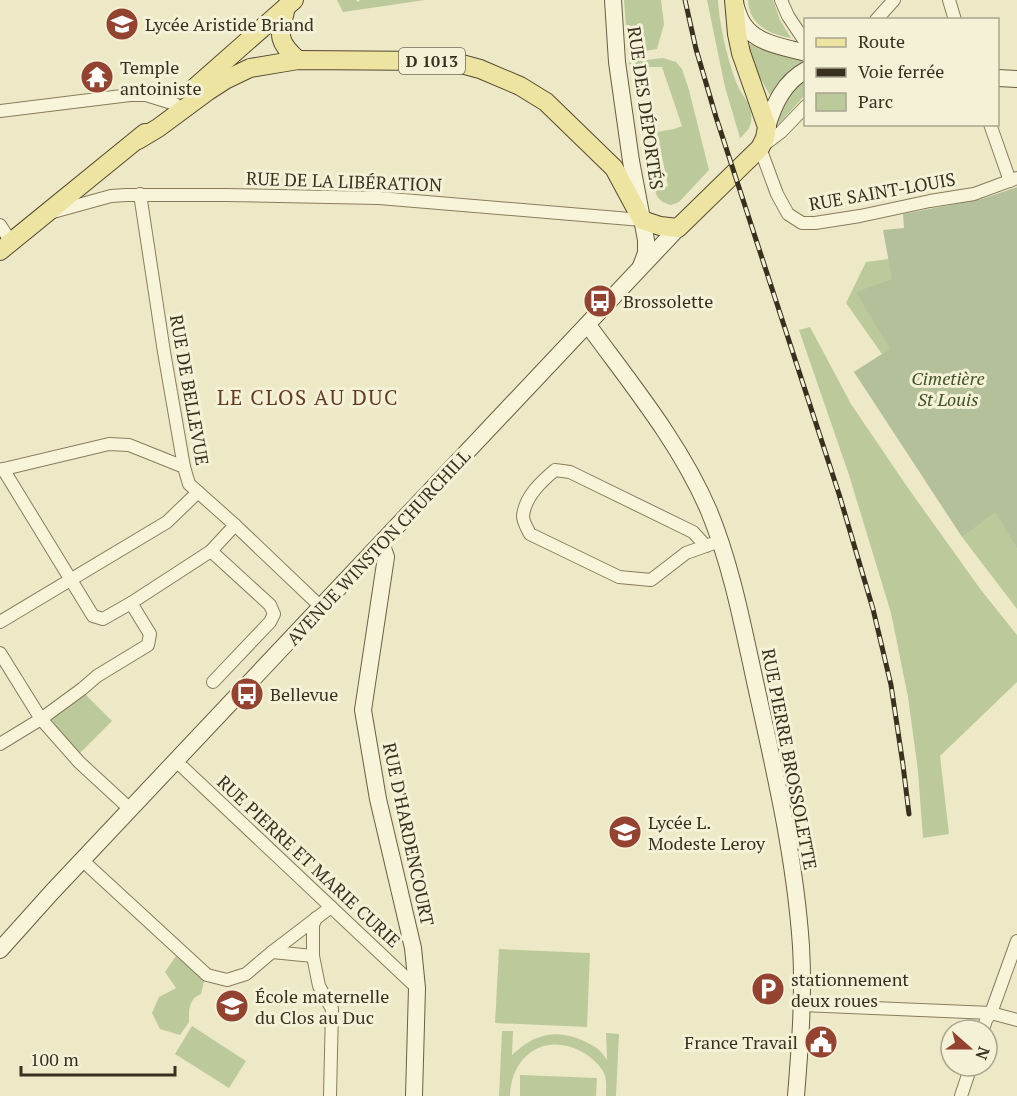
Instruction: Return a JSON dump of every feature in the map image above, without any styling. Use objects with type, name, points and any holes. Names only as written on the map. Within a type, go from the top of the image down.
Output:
[{"type":"main road","name":"RUE DES DÉPORTÉS","points":[[613,0],[617,62],[646,253],[641,268]]},
{"type":"main road","points":[[734,2],[743,24],[753,35],[775,45],[804,52]]},
{"type":"main road","points":[[734,2],[741,53],[767,127]]},
{"type":"main road","name":"D 1013","points":[[5,246],[138,140],[175,104],[290,3]]},
{"type":"main road","points":[[290,3],[280,32],[286,49],[298,60]]},
{"type":"main road","name":"D 1013","points":[[138,140],[225,80],[250,68],[298,60],[459,63],[520,86],[546,102],[614,168],[642,220]]},
{"type":"main road","points":[[760,148],[765,138],[772,109],[784,89],[804,71]]},
{"type":"main road","points":[[999,78],[1017,79]]},
{"type":"main road","name":"AVENUE WINSTON CHURCHILL","points":[[0,950],[82,860],[678,228],[760,148]]},
{"type":"main road","points":[[642,220],[660,226],[678,228]]},
{"type":"main road","name":"RUE PIERRE BROSSOLETTE","points":[[588,325],[680,455],[708,510],[713,543],[729,570],[745,633],[790,850],[801,946],[802,1005],[796,1096]]},
{"type":"main road","name":"RUE D'HARDENCOURT","points":[[381,543],[387,557],[363,710],[378,799],[413,948],[417,988],[414,1096]]},
{"type":"main road","points":[[365,560],[383,582]]},
{"type":"street","points":[[781,0],[804,41]]},
{"type":"street","points":[[878,18],[894,0]]},
{"type":"street","points":[[949,0],[954,18]]},
{"type":"street","points":[[0,111],[146,94],[175,104]]},
{"type":"street","points":[[760,148],[781,132],[804,108]]},
{"type":"street","points":[[991,126],[1014,179]]},
{"type":"street","name":"RUE SAINT-LOUIS","points":[[760,148],[782,204],[788,214],[802,222],[815,223],[860,216],[974,194],[1014,179]]},
{"type":"street","name":"RUE DE LA LIBÉRATION","points":[[46,213],[111,196],[140,194],[379,198],[642,220]]},
{"type":"street","name":"RUE DE BELLEVUE","points":[[140,194],[164,352],[189,484],[321,607]]},
{"type":"street","points":[[0,225],[5,246]]},
{"type":"street","points":[[184,467],[129,445],[109,444],[2,469],[93,616],[103,619],[211,551],[235,525]]},
{"type":"street","points":[[555,470],[570,472],[713,543],[686,553],[651,580],[619,577],[530,534],[523,516],[528,499],[542,481],[555,470]]},
{"type":"street","points":[[0,622],[167,522],[198,492]]},
{"type":"street","points":[[211,551],[270,605],[274,614],[270,622],[213,682]]},
{"type":"street","points":[[0,744],[41,719],[97,676],[148,645],[150,634],[131,603]]},
{"type":"street","points":[[0,653],[41,719],[79,762],[130,809]]},
{"type":"street","name":"RUE PIERRE ET MARIE CURIE","points":[[176,761],[417,988]]},
{"type":"street","points":[[82,860],[207,975],[227,980],[246,974],[331,906]]},
{"type":"street","points":[[316,918],[313,925],[313,956],[319,986],[332,1009],[330,1096]]},
{"type":"street","points":[[987,1018],[1017,941]]},
{"type":"street","points":[[272,952],[313,956]]},
{"type":"street","points":[[802,1005],[991,1013],[1017,1020]]},
{"type":"street","points":[[961,1096],[967,1078]]},
{"type":"green space","points":[[337,0],[356,0],[358,2],[360,0],[425,0],[343,12]]},
{"type":"green space","points":[[624,0],[661,0],[664,24],[657,49],[628,54]]},
{"type":"green space","points":[[707,0],[718,0],[730,65],[750,109],[751,124],[740,138],[725,87]]},
{"type":"green space","points":[[748,0],[773,0],[780,20],[791,38],[768,31],[756,22],[749,9]]},
{"type":"green space","points":[[751,44],[800,58],[802,61],[799,66],[784,76],[771,97],[755,69],[747,47]]},
{"type":"green space","points":[[663,58],[676,62],[682,69],[709,170],[679,202],[671,205],[660,200],[655,189],[668,186],[657,132],[682,126],[662,67],[630,67],[629,62]]},
{"type":"green space","points":[[804,79],[804,96],[775,128],[782,103]]},
{"type":"green space","name":"Cimetière St Louis","points":[[1017,187],[1017,549],[995,512],[962,537],[854,372],[890,349],[856,292],[892,279],[883,230],[904,228],[903,214],[982,199]]},
{"type":"green space","points":[[888,255],[995,511],[1017,549],[1017,609],[962,537],[970,530],[854,372],[882,354],[846,303],[866,262],[889,259]]},
{"type":"green space","points":[[810,327],[851,404],[981,590],[1017,635],[1017,682],[940,756],[949,834],[923,838],[918,771],[908,697],[891,613],[849,475],[799,330]]},
{"type":"green space","points":[[85,694],[112,721],[79,754],[61,735],[51,718]]},
{"type":"green space","points":[[499,949],[590,953],[587,1027],[495,1023]]},
{"type":"green space","points":[[176,956],[205,978],[201,994],[191,1003],[189,1022],[180,1035],[160,1029],[152,1013],[159,997],[176,988],[165,972]]},
{"type":"green space","points":[[192,1026],[246,1061],[229,1088],[175,1054]]},
{"type":"green space","points":[[502,1031],[513,1031],[512,1055],[532,1040],[555,1034],[570,1036],[592,1045],[607,1060],[606,1033],[619,1034],[616,1096],[606,1096],[604,1073],[593,1059],[570,1047],[557,1045],[534,1050],[524,1058],[512,1081],[510,1096],[499,1096]]},
{"type":"green space","points":[[520,1075],[597,1078],[596,1096],[520,1096]]},
{"type":"railway","points":[[685,0],[696,49],[716,117],[839,494],[873,609],[891,685],[909,814]]},
{"type":"place","name":"Lycée Aristide Briand","points":[[122,24]]},
{"type":"place","name":"Temple antoiniste","points":[[97,77]]},
{"type":"place","name":"Brossolette","points":[[600,301]]},
{"type":"place","name":"Bellevue","points":[[247,694]]},
{"type":"place","name":"Lycée L. Modeste Leroy","points":[[625,832]]},
{"type":"place","name":"stationnement deux roues","points":[[768,989]]},
{"type":"place","name":"École maternelle du Clos au Duc","points":[[232,1006]]},
{"type":"place","name":"France Travail","points":[[821,1042]]},
{"type":"district","name":"LE CLOS AU DUC","points":[[308,397]]}]
